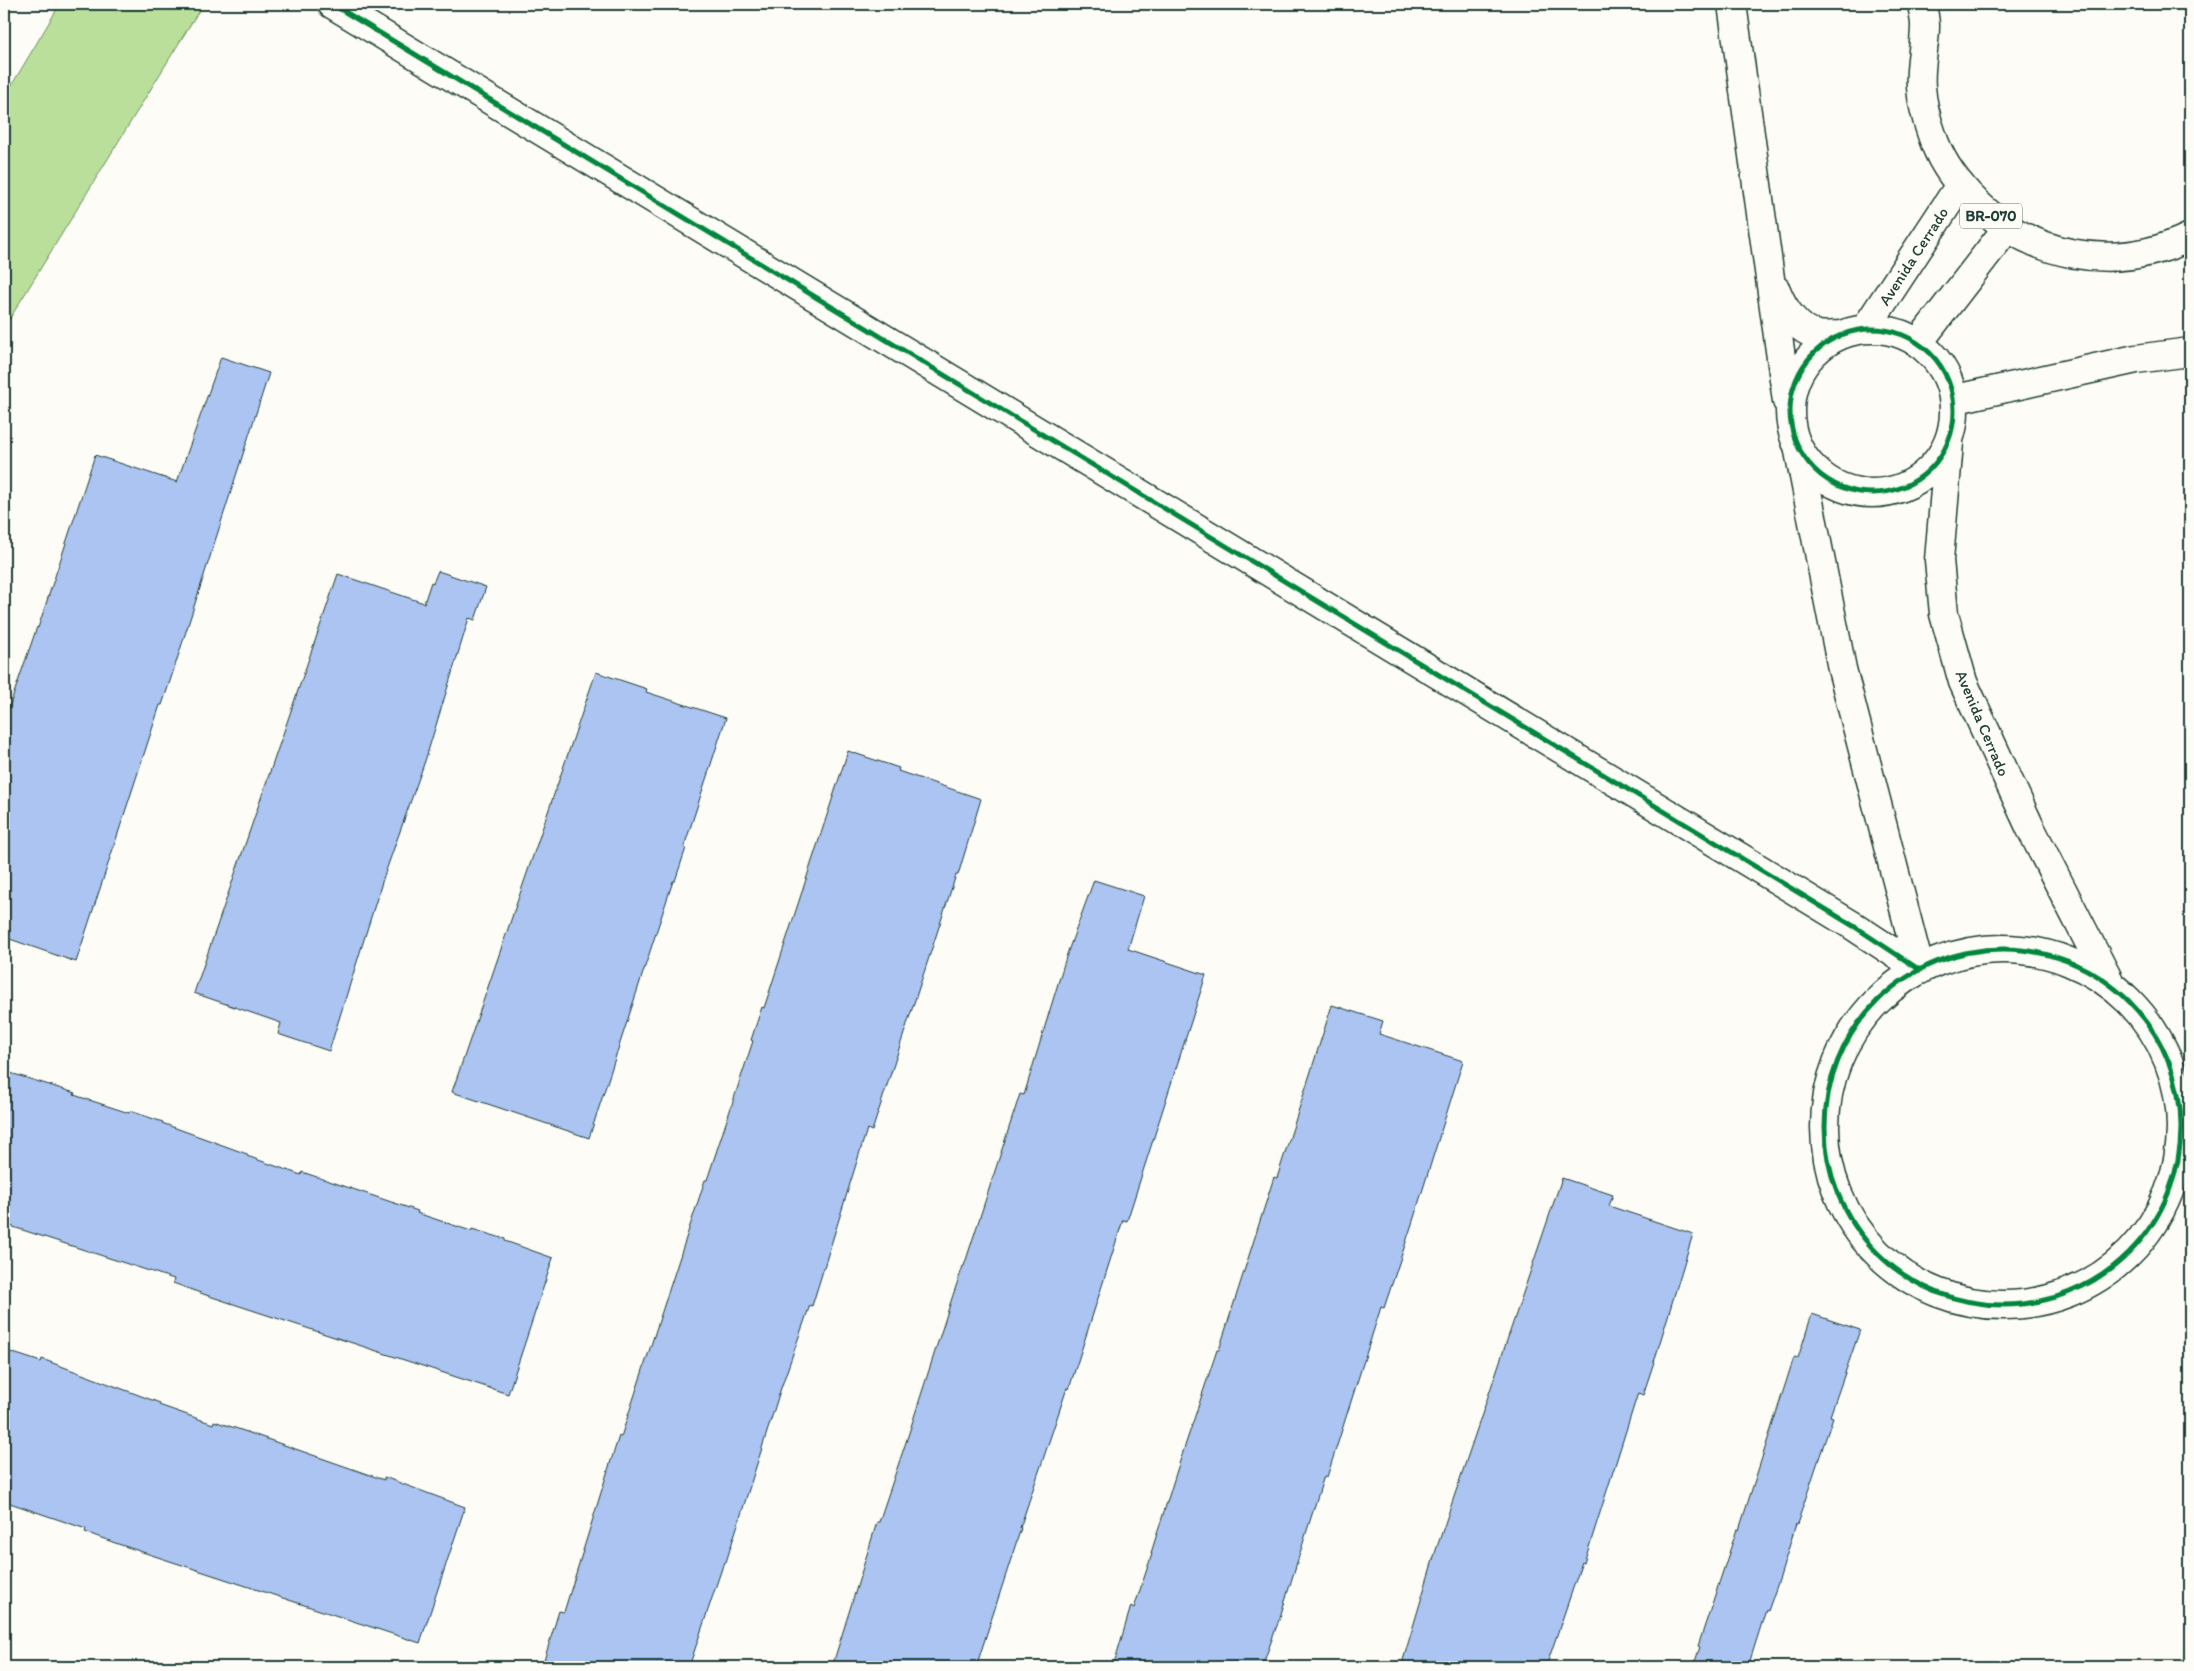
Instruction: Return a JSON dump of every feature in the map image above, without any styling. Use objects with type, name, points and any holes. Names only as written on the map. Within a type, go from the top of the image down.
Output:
[{"type":"main road","points":[[332,4],[1847,922],[1920,970]]},
{"type":"main road","points":[[1732,4],[1769,270],[1795,439]]},
{"type":"main road","name":"BR-070","points":[[1922,4],[1925,26],[1921,87],[1932,134],[1943,159],[1960,185],[1983,210],[2006,228],[2041,245],[2072,254],[2105,258],[2138,255],[2170,247],[2190,237]]},
{"type":"main road","name":"Avenida Cerrado","points":[[1866,328],[1960,185]]},
{"type":"main road","points":[[1919,342],[2006,228]]},
{"type":"main road","points":[[1769,270],[1779,297],[1788,313],[1803,328],[1817,335],[1839,335]]},
{"type":"main road","name":"Avenida Cerrado","points":[[1920,970],[1842,669],[1795,439],[1790,399],[1799,372],[1816,350],[1839,335],[1866,328],[1894,331],[1919,342],[1939,362],[1956,399],[1955,416],[1949,443],[1939,560],[1944,614],[1963,682],[2030,827],[2109,982],[2151,1025],[2176,1080],[2186,1144],[2166,1201],[2132,1252],[2088,1286],[2034,1304],[1978,1306],[1925,1290],[1879,1258],[1845,1212],[1827,1159],[1826,1098],[1846,1041],[1883,992],[1920,970],[1935,960],[1994,946],[2055,954],[2109,982]]},
{"type":"main road","points":[[1956,399],[2136,360],[2190,352]]},
{"type":"main road","name":"Avenida Cerrado","points":[[1795,439],[1816,472],[1838,487],[1863,494],[1890,492],[1914,482],[1935,465],[1949,443]]},
{"type":"green space","points":[[60,4],[203,4],[4,328],[4,98]]},
{"type":"building","points":[[221,357],[269,373],[173,672],[162,705],[160,705],[76,962],[4,937],[4,722],[38,628],[95,455],[177,482]]},
{"type":"building","points":[[438,571],[486,587],[475,620],[469,618],[425,761],[383,879],[329,1051],[278,1034],[281,1023],[194,993],[338,574],[424,603],[431,582],[433,583]]},
{"type":"building","points":[[596,672],[647,689],[646,692],[726,718],[684,847],[686,848],[675,881],[673,881],[589,1138],[452,1092]]},
{"type":"building","points":[[848,751],[899,768],[898,771],[981,799],[958,875],[956,875],[872,1131],[867,1129],[812,1306],[810,1305],[780,1391],[726,1562],[724,1562],[689,1667],[542,1667],[559,1611],[564,1612],[619,1436],[621,1437],[705,1180],[707,1180],[753,1041],[751,1040],[762,1007],[764,1008]]},
{"type":"building","points":[[1094,880],[1144,896],[1128,949],[1206,975],[1127,1221],[1123,1220],[1069,1389],[1067,1388],[1020,1528],[976,1667],[832,1667],[877,1522],[879,1522],[908,1436],[1020,1094],[1024,1095],[1067,954]]},
{"type":"building","points":[[1332,1005],[1383,1021],[1379,1034],[1463,1061],[1412,1224],[1384,1308],[1381,1307],[1327,1477],[1324,1476],[1280,1617],[1262,1667],[1113,1667],[1131,1606],[1134,1608],[1178,1467],[1217,1350],[1219,1350],[1274,1177],[1277,1178]]},
{"type":"building","points":[[4,1071],[75,1093],[74,1095],[129,1113],[130,1111],[163,1122],[247,1154],[247,1156],[301,1175],[302,1172],[471,1231],[472,1229],[505,1239],[505,1241],[553,1258],[508,1394],[206,1295],[173,1283],[174,1279],[4,1224]]},
{"type":"building","points":[[1562,1178],[1613,1195],[1609,1206],[1693,1234],[1654,1362],[1643,1395],[1638,1393],[1584,1563],[1582,1562],[1546,1667],[1401,1667],[1435,1553]]},
{"type":"building","points":[[1812,1314],[1860,1330],[1830,1416],[1833,1417],[1780,1577],[1768,1611],[1766,1610],[1748,1667],[1693,1667],[1700,1647],[1698,1646],[1737,1529],[1739,1530],[1794,1357],[1798,1358]]},
{"type":"building","points":[[4,1350],[41,1362],[42,1359],[213,1424],[214,1421],[384,1480],[384,1477],[465,1507],[420,1643],[118,1544],[85,1532],[86,1529],[4,1501]]},
{"type":"cycle path","points":[[332,4],[1855,927],[1920,970]]},
{"type":"cycle path","points":[[1880,329],[1896,332],[1911,338],[1936,359],[1945,372],[1951,387],[1954,411],[1953,427],[1945,450],[1924,475],[1911,484],[1896,490],[1864,493],[1848,490],[1826,480],[1803,457],[1791,427],[1790,403],[1793,387],[1803,365],[1826,342],[1856,330],[1880,329]]},
{"type":"cycle path","points":[[2003,949],[2038,952],[2071,962],[2102,979],[2129,1001],[2151,1028],[2168,1059],[2178,1092],[2181,1127],[2178,1162],[2168,1195],[2151,1226],[2129,1253],[2102,1275],[2071,1292],[2038,1302],[2003,1305],[1968,1302],[1935,1292],[1904,1275],[1877,1253],[1855,1226],[1838,1195],[1828,1162],[1825,1127],[1828,1092],[1838,1059],[1855,1028],[1877,1001],[1904,979],[1935,962],[1968,952],[2003,949]]}]
